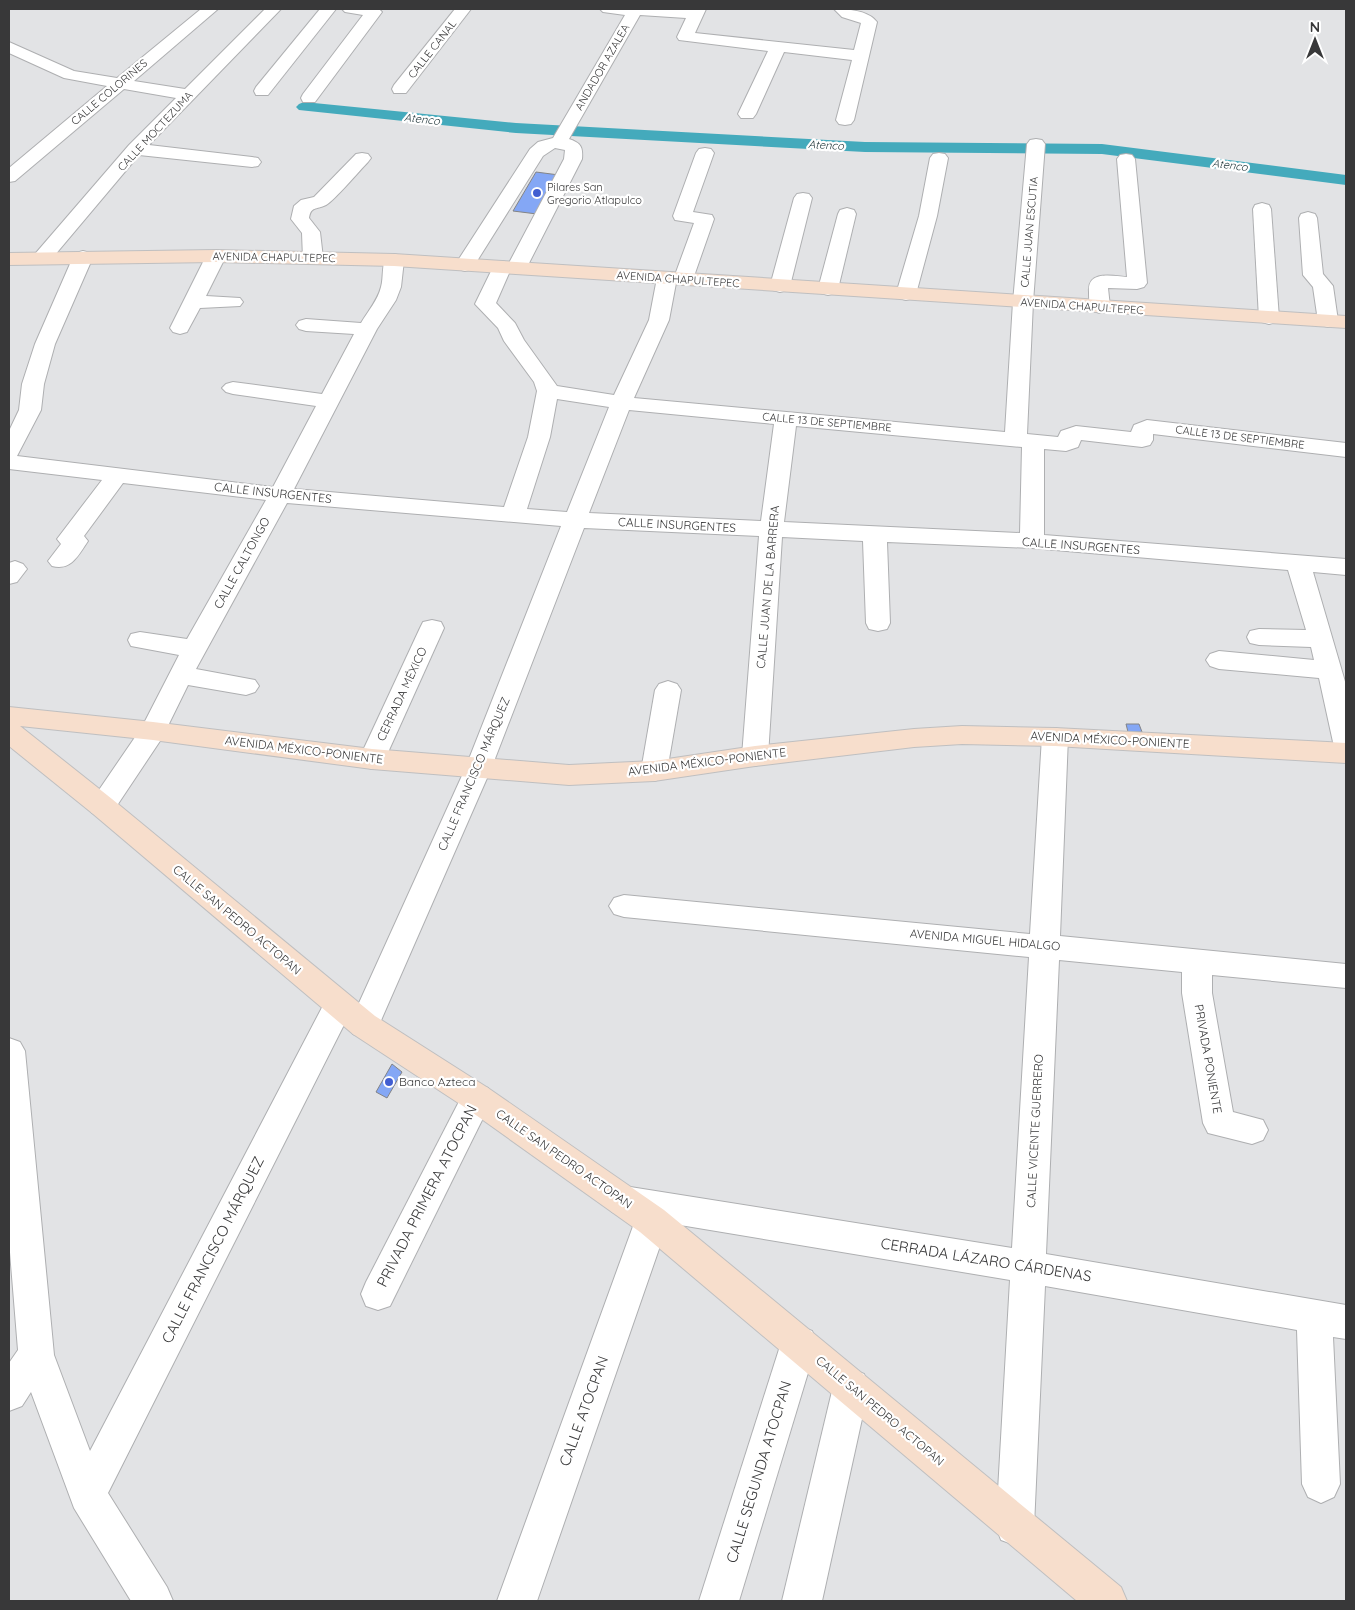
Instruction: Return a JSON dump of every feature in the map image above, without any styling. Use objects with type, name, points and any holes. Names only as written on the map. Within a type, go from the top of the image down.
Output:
[{"type":"main road","name":"AVENIDA CHAPULTEPEC","points":[[9,259],[216,256],[394,260],[1100,308],[1337,321]]},
{"type":"main road","name":"AVENIDA MÉXICO-PONIENTE","points":[[9,716],[153,731],[372,759],[569,775],[654,771],[755,756],[953,735],[1055,737],[1346,753]]},
{"type":"main road","name":"CALLE SAN PEDRO ACTOPAN","points":[[9,732],[102,806],[352,1015],[477,1098],[638,1211],[799,1342],[1015,1526],[1107,1601]]},
{"type":"street","name":"CALLE MOCTEZUMA","points":[[42,258],[135,150],[272,9]]},
{"type":"street","points":[[262,91],[328,9]]},
{"type":"street","points":[[309,98],[374,12],[350,9]]},
{"type":"street","name":"CALLE CANAL","points":[[400,89],[463,9]]},
{"type":"street","points":[[608,9],[696,11],[685,37],[861,56]]},
{"type":"street","points":[[842,9],[847,15],[866,19],[869,22],[845,120]]},
{"type":"street","points":[[189,10],[209,10]]},
{"type":"street","name":"CALLE COLORINES","points":[[9,177],[209,10]]},
{"type":"street","name":"ANDADOR AZALEA","points":[[559,142],[635,10]]},
{"type":"street","points":[[9,47],[70,74],[189,95]]},
{"type":"street","points":[[747,114],[778,47]]},
{"type":"street","points":[[465,265],[542,147],[559,142],[574,148],[573,159],[568,168],[510,267],[485,304],[508,327],[514,341],[544,381],[548,391],[539,437],[513,515]]},
{"type":"street","name":"CALLE JUAN ESCUTIA","points":[[1025,440],[1023,302],[1036,148]]},
{"type":"street","points":[[135,150],[252,162]]},
{"type":"street","points":[[576,520],[621,403],[659,320],[675,278],[705,219],[682,216],[705,153]]},
{"type":"street","points":[[313,258],[311,232],[300,219],[301,210],[307,204],[320,201],[362,158]]},
{"type":"street","points":[[906,294],[928,216],[939,158]]},
{"type":"street","points":[[528,166],[537,161],[549,160],[559,161],[568,168]]},
{"type":"street","points":[[1100,308],[1098,284],[1100,282],[1137,283],[1126,160]]},
{"type":"street","points":[[780,286],[803,198]]},
{"type":"street","points":[[1262,209],[1269,318]]},
{"type":"street","points":[[828,289],[847,214]]},
{"type":"street","points":[[1308,218],[1313,275],[1323,286],[1337,321]]},
{"type":"street","points":[[180,328],[216,256]]},
{"type":"street","points":[[9,452],[30,410],[33,384],[45,344],[83,257]]},
{"type":"street","name":"CALLE CALTONGO","points":[[102,806],[153,731],[180,675],[330,402],[367,329],[391,287],[394,260]]},
{"type":"street","points":[[193,302],[233,302]]},
{"type":"street","points":[[306,325],[367,329]]},
{"type":"street","points":[[233,388],[330,402]]},
{"type":"street","name":"CALLE 13 DE SEPTIEMBRE","points":[[548,391],[621,403],[1069,444],[1070,436],[1076,433],[1142,440],[1142,430],[1147,427],[1346,450]]},
{"type":"street","name":"CALLE JUAN DE LA BARRERA","points":[[755,756],[771,530],[786,418]]},
{"type":"street","points":[[1025,440],[1032,541]]},
{"type":"street","name":"CALLE INSURGENTES","points":[[9,462],[280,495],[576,520],[1032,541],[1346,567]]},
{"type":"street","points":[[60,561],[76,540],[69,539],[118,474]]},
{"type":"street","name":"CALLE FRANCISCO MÁRQUEZ","points":[[88,1495],[352,1015],[478,769],[576,520]]},
{"type":"street","points":[[876,534],[878,623]]},
{"type":"street","points":[[1298,563],[1330,670],[1346,742]]},
{"type":"street","name":"CERRADA MÉXICO","points":[[372,759],[432,628]]},
{"type":"street","points":[[1259,637],[1320,639]]},
{"type":"street","points":[[140,640],[195,649]]},
{"type":"street","points":[[1219,660],[1330,670]]},
{"type":"street","points":[[180,675],[246,686]]},
{"type":"street","points":[[654,771],[668,690]]},
{"type":"street","name":"CALLE VICENTE GUERRERO","points":[[1015,1526],[1055,737]]},
{"type":"street","name":"AVENIDA MIGUEL HIDALGO","points":[[624,906],[1346,976]]},
{"type":"street","name":"PRIVADA PONIENTE","points":[[1197,961],[1197,994],[1219,1123],[1252,1130]]},
{"type":"street","points":[[9,1052],[36,1356],[88,1495],[153,1601]]},
{"type":"street","name":"PRIVADA PRIMERA ATOCPAN","points":[[378,1294],[477,1098]]},
{"type":"street","name":"CERRADA LÁZARO CÁRDENAS","points":[[638,1211],[1029,1266],[1330,1319]]},
{"type":"street","name":"CALLE ATOCPAN","points":[[517,1601],[638,1211]]},
{"type":"street","points":[[1321,1484],[1330,1319]]},
{"type":"street","name":"CALLE SEGUNDA ATOCPAN","points":[[719,1601],[799,1342]]},
{"type":"street","points":[[9,1393],[36,1356]]},
{"type":"street","points":[[802,1601],[851,1387]]},
{"type":"building","points":[[536,172],[559,175],[537,214],[513,211]]},
{"type":"building","points":[[1126,724],[1139,724],[1142,732],[1128,732]]},
{"type":"building","name":"Banco Azteca","points":[[392,1064],[402,1072],[387,1098],[376,1092]]},
{"type":"waterway","name":"Atenco","points":[[304,107],[516,128],[865,147],[1102,149],[1346,180]]},
{"type":"place","name":"Pilares San Gregorio Atlapulco","points":[[537,193]]},
{"type":"place","name":"Banco Azteca","points":[[389,1082]]}]
